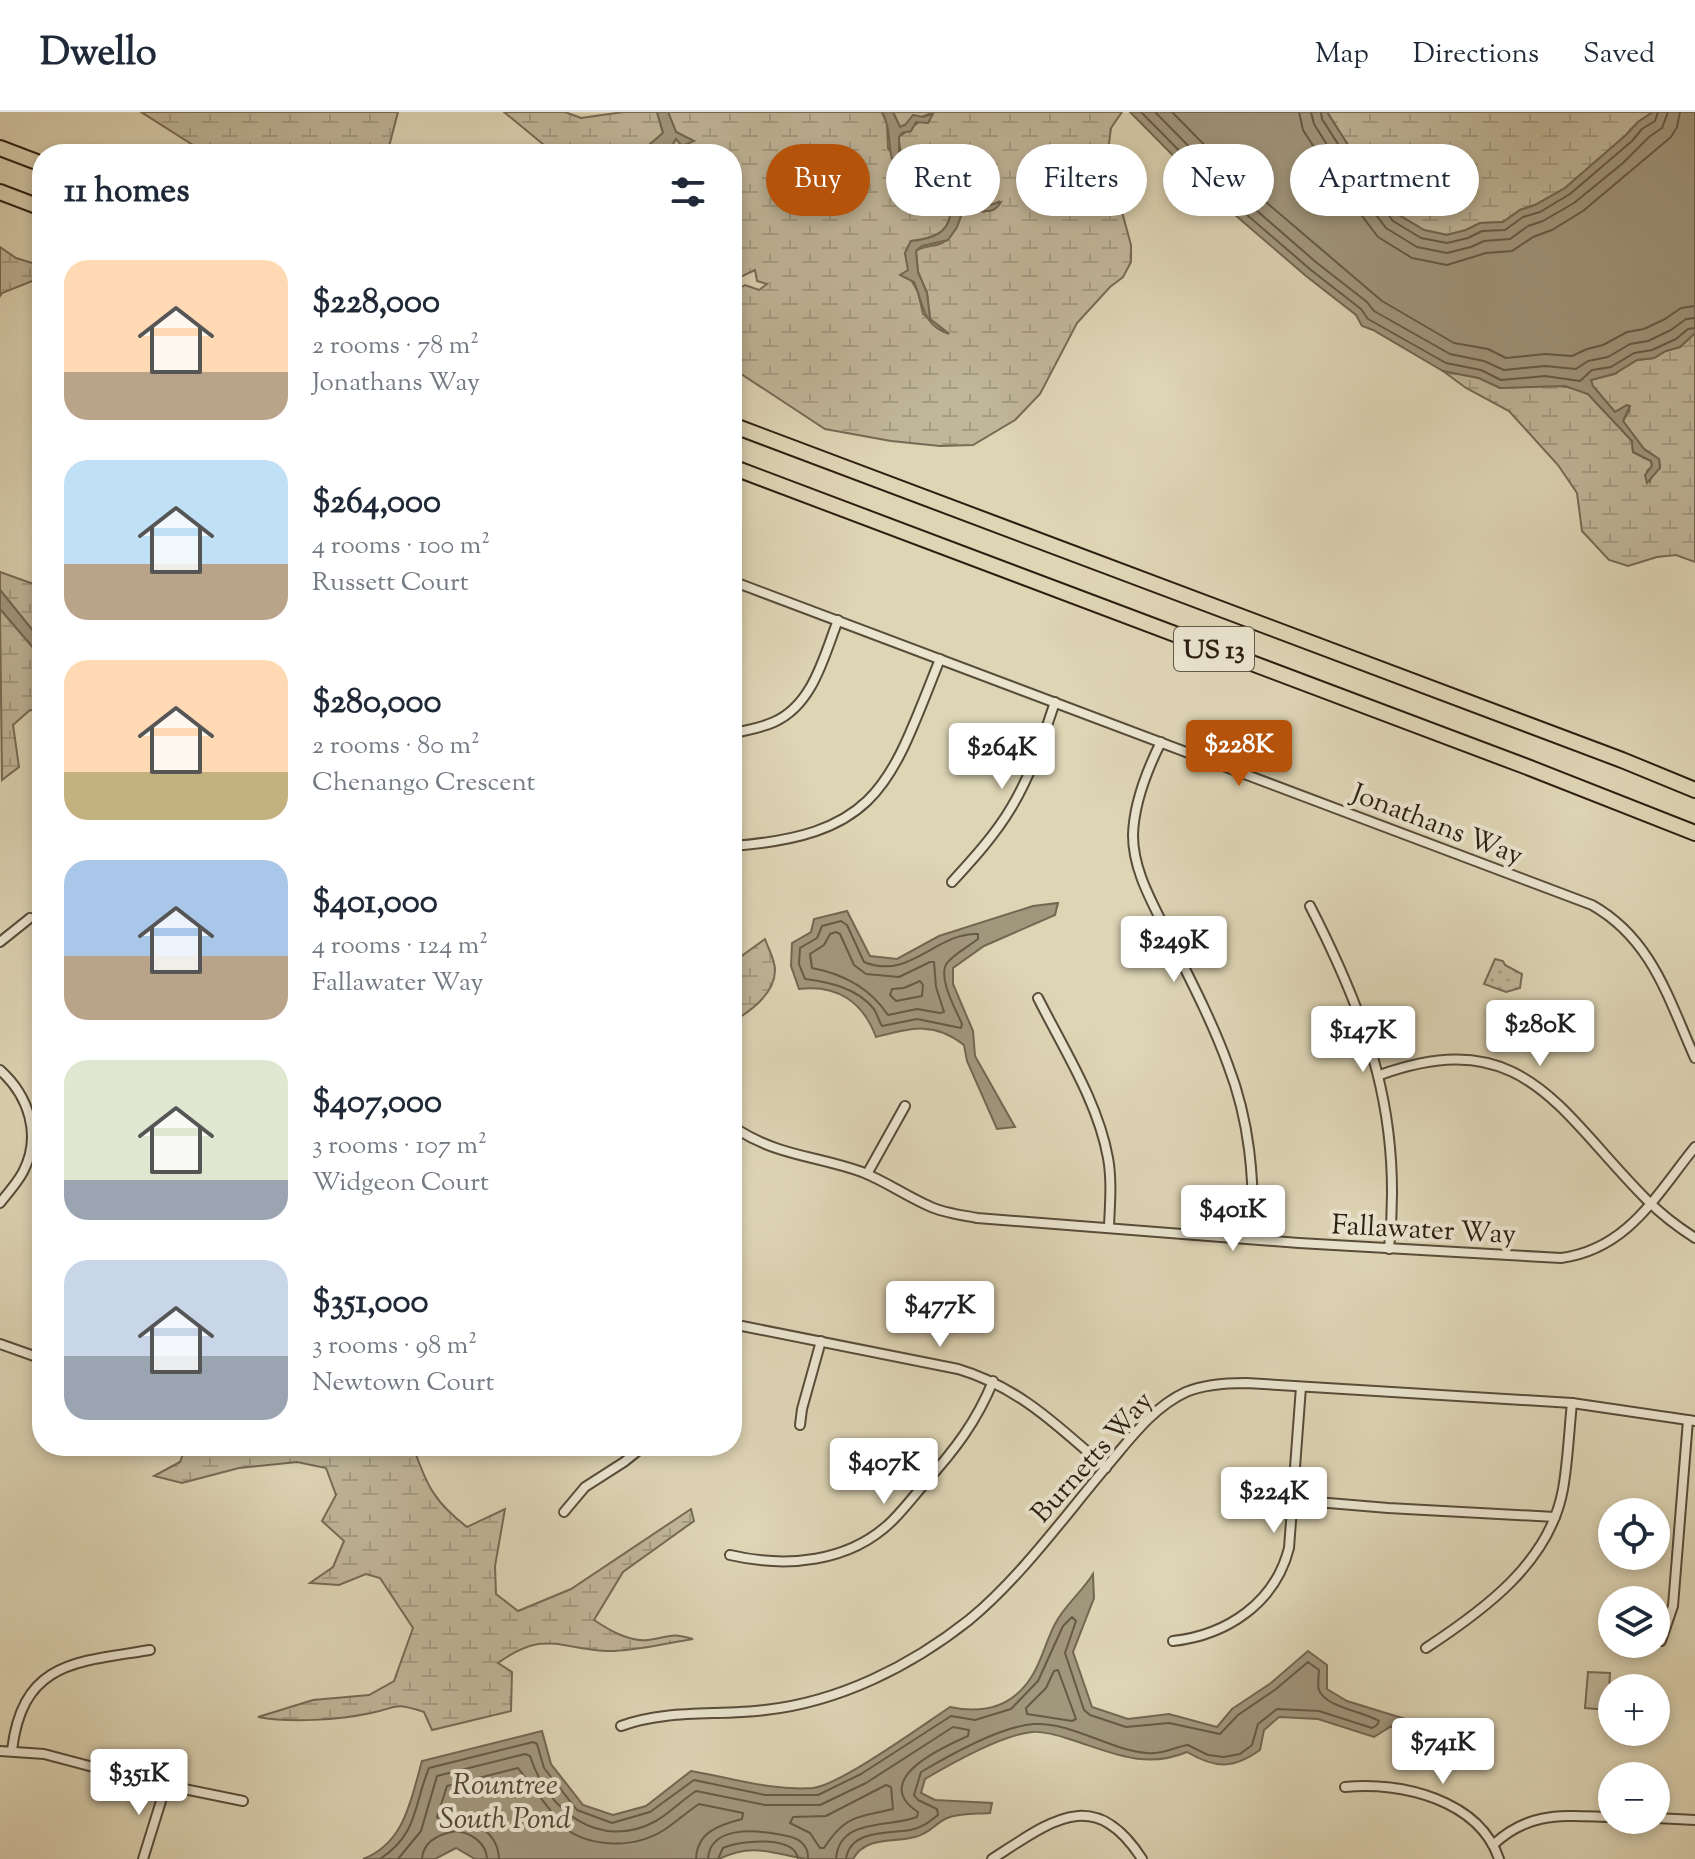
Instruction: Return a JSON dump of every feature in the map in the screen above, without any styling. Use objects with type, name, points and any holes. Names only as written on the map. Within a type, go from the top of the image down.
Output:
[{"type":"highway","points":[[0,148],[32,160]]},
{"type":"highway","points":[[0,192],[32,204]]},
{"type":"highway","name":"US 13","points":[[742,429],[1534,726],[1695,790]]},
{"type":"highway","name":"US 13","points":[[742,471],[1695,833]]},
{"type":"street","name":"Jonathans Way","points":[[742,585],[1579,899],[1608,914],[1630,932],[1644,949],[1695,1058]]},
{"type":"street","points":[[742,731],[776,721],[798,705],[807,694],[838,620]]},
{"type":"street","points":[[742,845],[817,833],[850,817],[864,806],[889,775],[940,659]]},
{"type":"street","points":[[952,882],[1012,807],[1042,741],[1055,702]]},
{"type":"street","points":[[1161,742],[1134,819],[1134,852],[1143,883],[1213,1028],[1239,1095],[1253,1167],[1253,1238]]},
{"type":"street","points":[[1310,906],[1354,1000],[1380,1075],[1393,1164],[1389,1249]]},
{"type":"street","points":[[0,942],[30,918]]},
{"type":"street","points":[[1038,998],[1100,1128],[1109,1170],[1109,1226]]},
{"type":"street","points":[[1380,1075],[1417,1063],[1461,1060],[1500,1066],[1519,1074],[1548,1094],[1650,1203],[1695,1238]]},
{"type":"street","points":[[0,1070],[26,1103],[32,1139],[22,1173],[0,1203]]},
{"type":"street","points":[[867,1174],[905,1106]]},
{"type":"street","name":"Fallawater Way","points":[[742,1133],[780,1152],[827,1160],[867,1174],[931,1208],[977,1218],[1389,1249],[1571,1257],[1602,1247],[1619,1237],[1638,1219],[1695,1147]]},
{"type":"street","points":[[742,1326],[958,1369],[993,1381],[1023,1398],[1106,1468]]},
{"type":"street","points":[[800,1425],[821,1341]]},
{"type":"street","points":[[0,1344],[32,1355]]},
{"type":"street","points":[[730,1555],[761,1561],[806,1561],[842,1553],[875,1535],[892,1521],[960,1443],[993,1381]]},
{"type":"street","name":"Burnetts Way","points":[[621,1726],[664,1715],[766,1710],[830,1695],[885,1674],[933,1646],[988,1603],[1155,1413],[1184,1393],[1207,1386],[1238,1383],[1572,1403],[1692,1420]]},
{"type":"street","points":[[1173,1641],[1197,1638],[1234,1623],[1259,1601],[1281,1571],[1286,1559],[1293,1500],[1301,1387]]},
{"type":"street","points":[[1426,1648],[1477,1613],[1534,1555],[1555,1517],[1563,1491],[1572,1403]]},
{"type":"street","points":[[1670,1615],[1692,1420]]},
{"type":"street","points":[[564,1512],[585,1487],[632,1456]]},
{"type":"street","points":[[1293,1500],[1555,1517]]},
{"type":"street","points":[[12,1750],[15,1722],[28,1696],[40,1681],[80,1661],[150,1650]]},
{"type":"street","points":[[0,1751],[44,1754],[243,1801]]},
{"type":"street","points":[[143,1859],[166,1785]]},
{"type":"street","points":[[1345,1787],[1395,1787],[1453,1806],[1478,1824],[1499,1859]]},
{"type":"street","points":[[992,1859],[1043,1827],[1079,1815],[1113,1824],[1142,1859]]},
{"type":"street","points":[[1493,1845],[1515,1828],[1542,1817],[1598,1817]]},
{"type":"street","points":[[1670,1819],[1695,1820]]},
{"type":"green space","points":[[141,112],[398,112],[390,144],[191,144]]},
{"type":"green space","points":[[504,112],[565,112],[581,118],[623,112],[657,112],[663,133],[650,144],[543,144]]},
{"type":"green space","points":[[668,112],[882,112],[887,123],[888,144],[886,216],[950,216],[942,231],[929,238],[911,241],[905,253],[923,314],[947,332],[930,319],[916,251],[947,240],[960,216],[1000,216],[1000,144],[900,144],[899,137],[931,113],[900,127],[893,112],[1122,112],[1111,128],[1109,144],[1016,144],[1016,216],[1123,216],[1131,245],[1131,262],[1123,277],[1077,323],[1040,394],[1015,420],[973,445],[940,446],[891,441],[825,429],[742,375],[742,287],[759,290],[767,284],[757,281],[755,270],[742,276],[742,144],[673,144],[676,138],[693,141],[676,132]]},
{"type":"green space","points":[[1327,112],[1653,112],[1565,188],[1503,222],[1480,223],[1447,235],[1424,230],[1401,216],[1479,216],[1479,144],[1347,144]]},
{"type":"green space","points":[[0,247],[16,258],[32,263],[32,281],[0,296]]},
{"type":"green space","points":[[1695,333],[1695,562],[1676,555],[1628,566],[1609,560],[1582,531],[1577,493],[1558,465],[1509,411],[1466,388],[1443,371],[1479,378],[1500,388],[1545,384],[1574,388],[1588,394],[1632,441],[1633,452],[1651,461],[1652,466],[1647,471],[1650,481],[1652,474],[1660,468],[1659,459],[1644,449],[1623,421],[1629,411],[1627,405],[1615,412],[1590,380],[1614,374],[1637,360],[1654,358],[1680,347]]},
{"type":"green space","points":[[0,572],[32,583],[32,630],[0,590]]},
{"type":"green space","points":[[0,609],[32,646],[32,710],[13,725],[19,767],[2,780]]},
{"type":"green space","points":[[765,939],[775,966],[771,987],[754,1007],[742,1015],[742,956]]},
{"type":"green space","points":[[1495,959],[1522,974],[1520,988],[1506,992],[1484,984]]},
{"type":"green space","points":[[182,1456],[417,1456],[432,1491],[446,1509],[467,1527],[505,1509],[495,1566],[496,1594],[518,1611],[571,1589],[691,1509],[694,1521],[623,1572],[594,1620],[634,1639],[674,1635],[693,1639],[616,1651],[551,1644],[527,1647],[498,1663],[512,1672],[511,1711],[432,1730],[424,1712],[401,1706],[330,1719],[258,1717],[313,1700],[369,1695],[394,1681],[413,1628],[380,1578],[366,1574],[339,1585],[310,1583],[333,1567],[344,1541],[322,1521],[336,1495],[326,1468],[297,1462],[239,1468],[182,1483],[154,1476],[180,1462]]},
{"type":"green space","points":[[1588,1672],[1610,1673],[1598,1674],[1598,1709],[1585,1708]]},
{"type":"water","points":[[657,112],[668,112],[676,132],[694,141],[680,144],[676,139],[672,144],[650,144],[663,133]]},
{"type":"water","points":[[882,112],[893,112],[900,127],[913,115],[923,117],[933,114],[928,123],[916,122],[911,131],[902,133],[899,144],[890,144]]},
{"type":"water","points":[[1130,112],[1327,112],[1347,144],[1290,144],[1290,216],[1401,216],[1424,230],[1447,235],[1480,223],[1503,222],[1565,188],[1653,112],[1695,112],[1695,333],[1680,347],[1654,358],[1637,360],[1614,374],[1591,380],[1615,412],[1630,406],[1623,421],[1644,449],[1659,459],[1660,468],[1647,483],[1645,475],[1652,466],[1651,461],[1633,452],[1632,441],[1588,394],[1565,386],[1500,388],[1479,378],[1443,371],[1362,326],[1356,315],[1236,216],[1274,216],[1274,144],[1163,145]]},
{"type":"water","points":[[950,216],[961,216],[948,240],[922,246],[916,251],[930,319],[949,334],[929,320],[914,282],[900,275],[908,270],[905,253],[911,241],[936,235]]},
{"type":"water","points":[[0,590],[32,630],[32,646],[0,609]]},
{"type":"water","points":[[1058,903],[1055,915],[984,946],[953,968],[953,984],[973,1031],[975,1056],[1015,1127],[997,1129],[967,1061],[964,1045],[953,1037],[943,1032],[911,1029],[876,1037],[864,1014],[847,998],[825,989],[799,989],[791,966],[792,943],[811,932],[814,919],[847,911],[870,956],[897,959],[939,936],[1033,906]]},
{"type":"water","name":"Rountree South Pond","points":[[1093,1574],[1094,1598],[1073,1652],[1092,1707],[1128,1719],[1169,1714],[1217,1727],[1232,1709],[1271,1683],[1308,1651],[1327,1665],[1327,1689],[1347,1701],[1415,1722],[1390,1727],[1374,1737],[1318,1719],[1279,1717],[1264,1730],[1260,1750],[1241,1761],[1224,1764],[1207,1762],[1187,1752],[1156,1759],[1128,1757],[1050,1734],[1020,1734],[977,1751],[925,1779],[921,1793],[935,1800],[992,1803],[990,1813],[952,1816],[920,1835],[865,1847],[853,1859],[807,1859],[753,1850],[719,1859],[475,1859],[456,1848],[435,1859],[363,1859],[377,1852],[397,1831],[410,1804],[422,1761],[542,1731],[551,1764],[583,1805],[613,1815],[646,1806],[691,1771],[782,1788],[813,1788],[826,1784],[882,1753],[950,1707],[974,1709],[996,1706],[1016,1695],[1035,1670],[1059,1617]]}]
